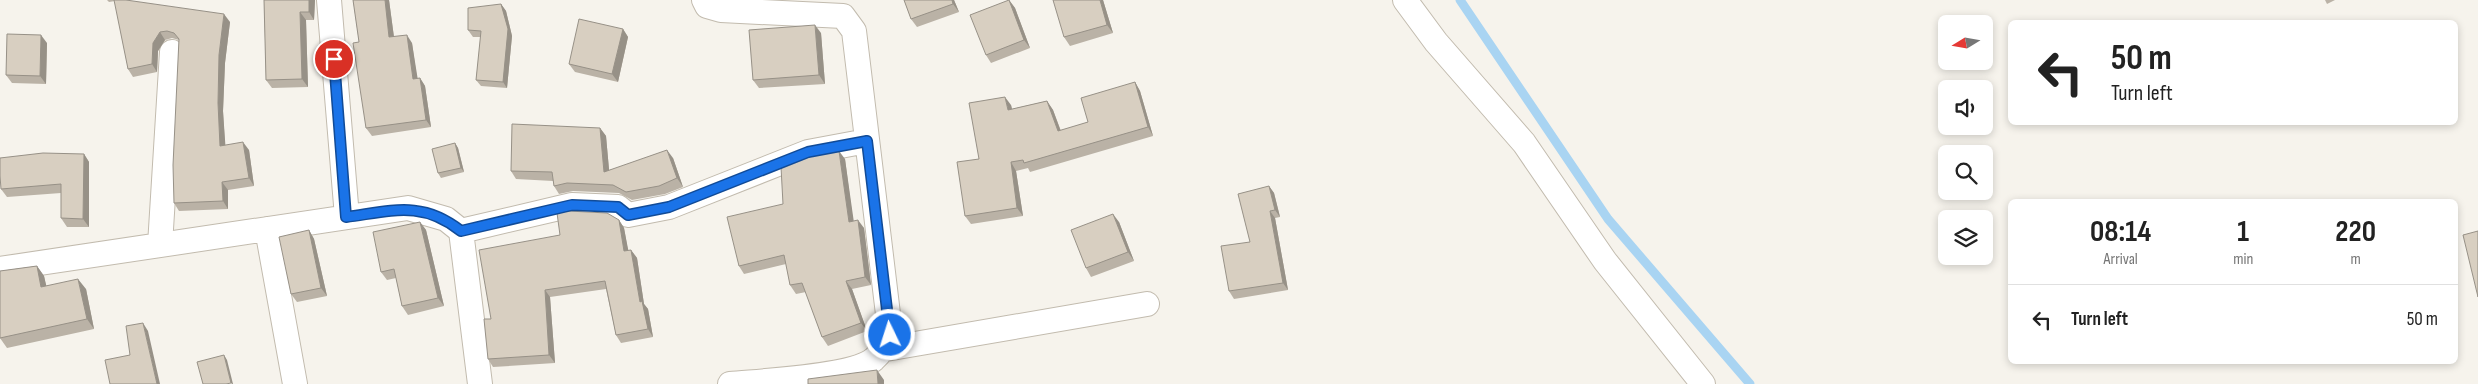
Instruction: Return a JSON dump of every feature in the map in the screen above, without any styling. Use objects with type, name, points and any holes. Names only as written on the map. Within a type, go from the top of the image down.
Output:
[{"type":"street","points":[[329,0],[346,217]]},
{"type":"street","points":[[704,0],[707,6],[721,10],[843,16],[854,31],[890,335],[875,359],[855,370],[799,380],[730,384]]},
{"type":"street","points":[[1405,0],[1436,42],[1524,143],[1605,261],[1703,384]]},
{"type":"street","points":[[160,245],[172,52]]},
{"type":"street","points":[[461,231],[572,205],[618,207],[628,215],[669,207],[808,152],[867,141]]},
{"type":"street","points":[[0,269],[408,208],[446,219],[461,231],[480,384]]},
{"type":"street","points":[[267,230],[295,384]]},
{"type":"street","points":[[880,350],[1148,304]]},
{"type":"building","points":[[114,0],[126,0],[224,14],[219,55],[218,103],[220,146],[243,142],[249,178],[222,182],[223,201],[174,203],[173,165],[179,39],[174,33],[160,32],[153,43],[152,64],[128,69]]},
{"type":"building","points":[[264,0],[309,0],[309,12],[300,12],[302,79],[266,80]]},
{"type":"building","points":[[353,0],[385,0],[389,37],[407,35],[413,79],[420,78],[426,120],[366,128],[353,43],[359,42]]},
{"type":"building","points":[[904,0],[952,0],[953,4],[911,19]]},
{"type":"building","points":[[1009,0],[1024,40],[986,55],[970,15]]},
{"type":"building","points":[[1053,0],[1100,0],[1107,25],[1064,37]]},
{"type":"building","points":[[501,4],[508,29],[503,82],[476,80],[481,31],[468,30],[468,8]]},
{"type":"building","points":[[579,19],[623,29],[612,74],[569,64]]},
{"type":"building","points":[[815,25],[819,75],[753,80],[749,30]]},
{"type":"building","points":[[7,34],[41,35],[40,76],[6,75]]},
{"type":"building","points":[[1135,82],[1148,127],[1024,163],[1023,160],[1011,162],[1017,208],[965,216],[957,162],[979,159],[969,103],[1005,97],[1008,110],[1047,101],[1058,131],[1088,122],[1081,98]]},
{"type":"building","points":[[512,124],[600,128],[604,172],[667,150],[677,178],[659,186],[626,192],[613,185],[567,183],[554,186],[552,172],[511,171]]},
{"type":"building","points":[[455,143],[461,168],[438,173],[432,149]]},
{"type":"building","points":[[839,151],[849,222],[858,220],[865,277],[846,281],[861,323],[822,337],[802,283],[790,285],[784,255],[739,266],[727,217],[783,204],[781,167],[806,157]]},
{"type":"building","points":[[43,153],[84,154],[83,219],[61,218],[61,184],[1,189],[0,158]]},
{"type":"building","points":[[1269,186],[1275,210],[1270,211],[1283,283],[1229,291],[1221,246],[1250,242],[1238,194]]},
{"type":"building","points":[[568,211],[607,213],[619,220],[624,251],[631,250],[640,302],[642,301],[648,329],[616,335],[605,281],[545,290],[549,355],[488,359],[484,319],[491,319],[479,250],[560,235],[557,213]]},
{"type":"building","points":[[1113,214],[1128,252],[1086,268],[1071,230]]},
{"type":"building","points":[[420,222],[438,298],[402,306],[394,269],[381,272],[373,232]]},
{"type":"building","points":[[309,230],[321,288],[291,294],[279,237]]},
{"type":"building","points":[[2478,231],[2478,297],[2463,235]]},
{"type":"building","points":[[37,266],[41,287],[78,279],[87,319],[0,338],[0,271]]},
{"type":"building","points":[[143,323],[157,384],[110,384],[105,360],[130,355],[126,326]]},
{"type":"building","points":[[224,355],[231,383],[203,384],[197,362]]},
{"type":"building","points":[[877,370],[878,384],[808,384],[808,379]]},
{"type":"waterway","points":[[1460,0],[1608,219],[1750,384]]},
{"type":"route","points":[[334,59],[346,217],[408,208],[446,219],[461,231],[572,205],[618,207],[628,215],[669,207],[808,152],[867,141],[890,335]]}]
